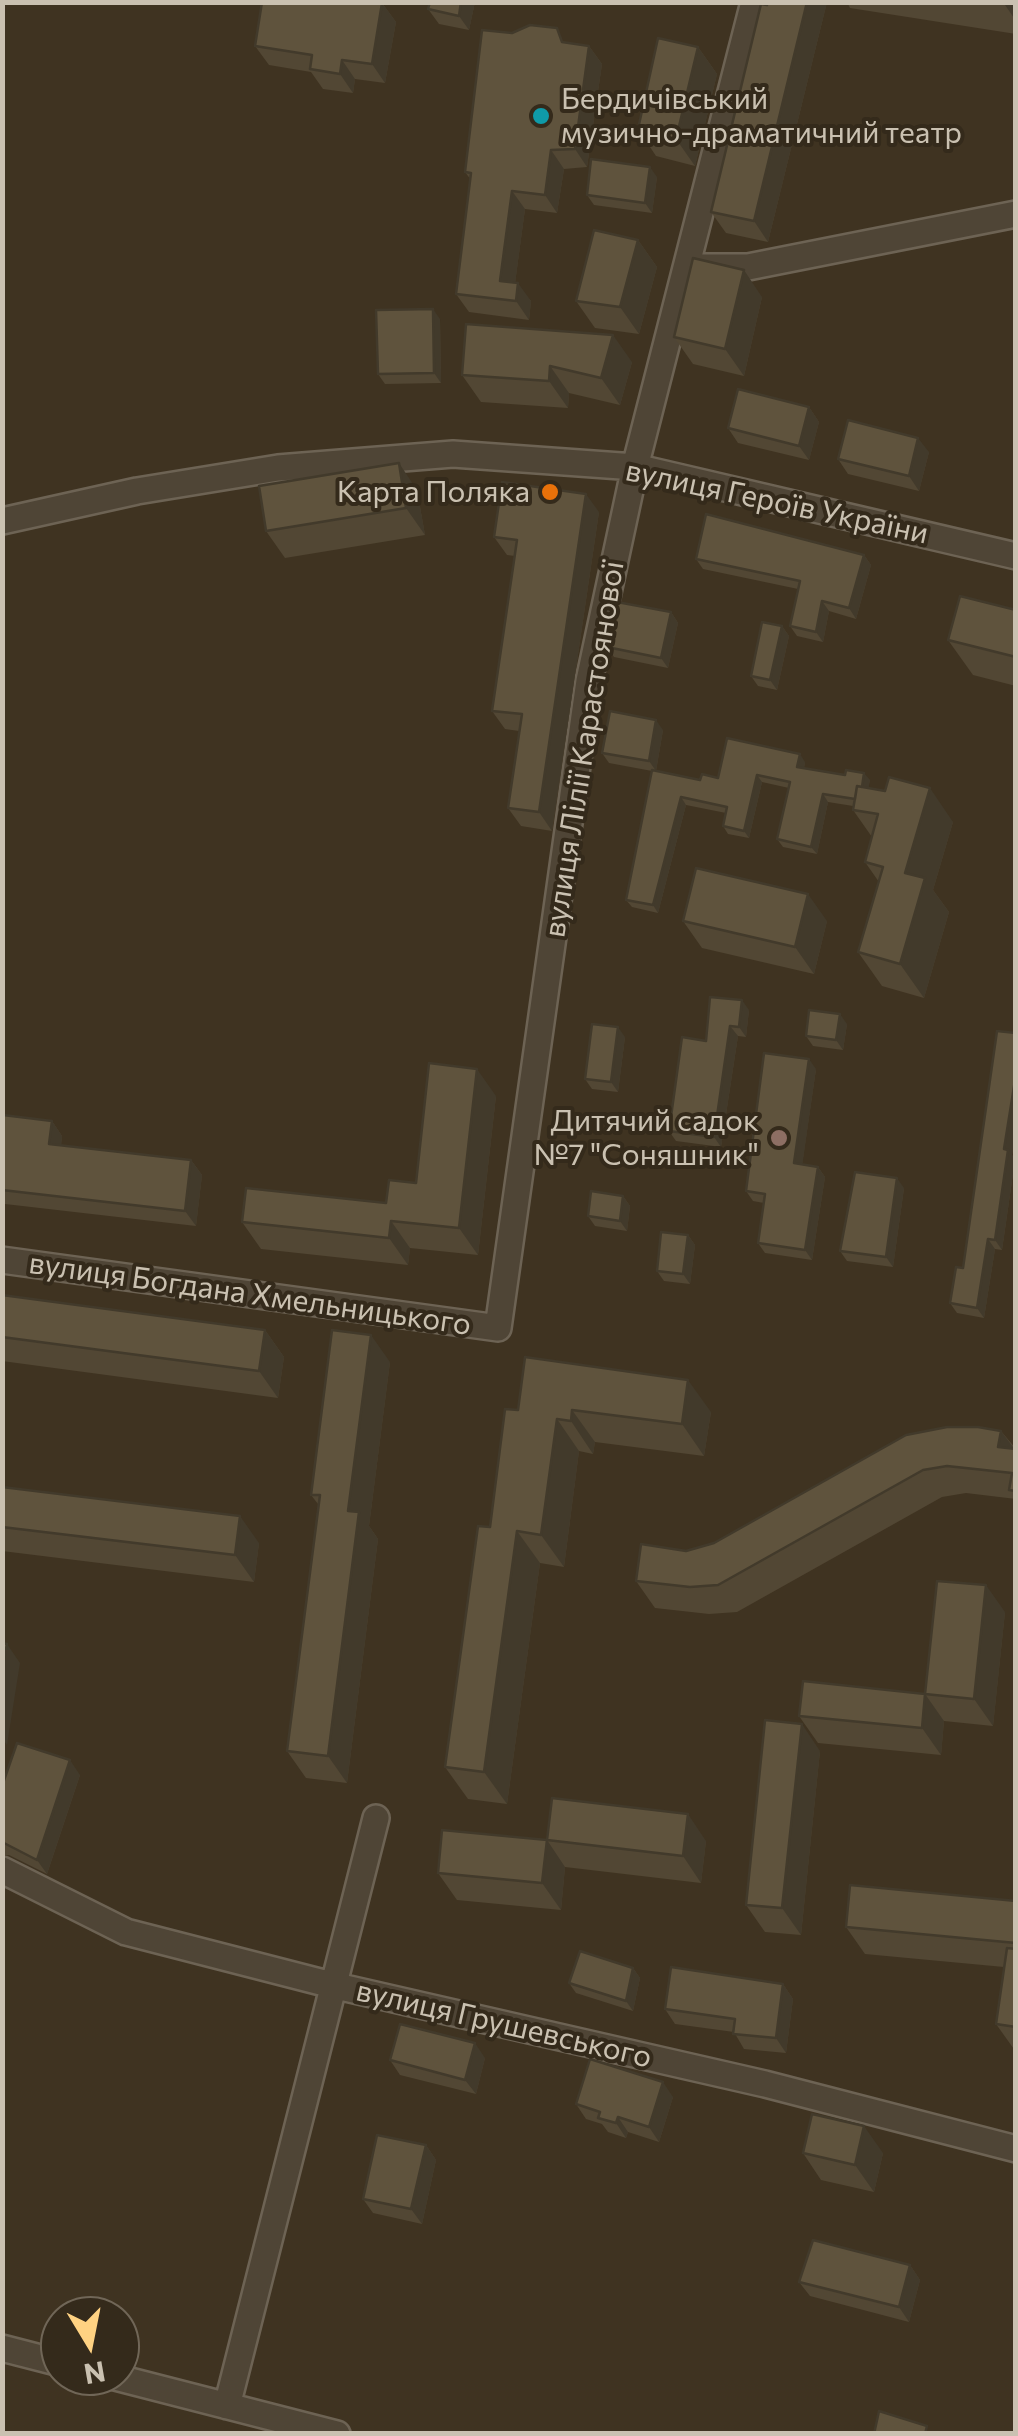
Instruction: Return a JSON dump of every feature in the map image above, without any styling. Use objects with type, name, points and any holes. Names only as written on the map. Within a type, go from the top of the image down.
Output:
[{"type":"street","name":"вулиця Лілії Карастоянової","points":[[498,1328],[589,681],[635,468],[754,2]]},
{"type":"street","points":[[687,266],[748,267],[1016,214]]},
{"type":"street","name":"вулиця Героїв України","points":[[2,521],[137,491],[278,468],[453,454],[635,468],[1016,556]]},
{"type":"street","name":"вулиця Богдана Хмельницького","points":[[2,1260],[498,1328]]},
{"type":"street","points":[[226,2406],[376,1818]]},
{"type":"street","name":"вулиця Грушевського","points":[[2,1870],[126,1932],[332,1985],[765,2084],[1016,2149]]},
{"type":"street","points":[[2,2348],[40,2358]]},
{"type":"street","points":[[140,2384],[226,2406],[290,2429],[337,2434]]},
{"type":"building","points":[[262,2],[382,3],[372,64],[342,60],[340,74],[310,69],[312,55],[255,46]]},
{"type":"building","points":[[430,2],[461,2],[459,16],[428,9]]},
{"type":"building","points":[[807,2],[754,221],[711,212],[761,4]]},
{"type":"building","points":[[530,25],[557,28],[562,42],[589,46],[575,149],[551,150],[545,195],[512,191],[500,281],[518,283],[516,301],[456,294],[471,173],[465,172],[482,30],[512,33]]},
{"type":"building","points":[[658,38],[698,47],[676,139],[638,129]]},
{"type":"building","points":[[591,159],[650,167],[645,203],[587,195]]},
{"type":"building","points":[[594,230],[638,240],[620,307],[576,301]]},
{"type":"building","points":[[693,258],[744,270],[725,349],[674,337]]},
{"type":"building","points":[[433,309],[434,373],[378,374],[376,310]]},
{"type":"building","points":[[466,324],[613,335],[601,378],[550,366],[549,381],[462,375]]},
{"type":"building","points":[[738,389],[809,407],[799,446],[728,428]]},
{"type":"building","points":[[848,420],[918,438],[909,476],[838,459]]},
{"type":"building","points":[[399,463],[406,508],[266,531],[259,486]]},
{"type":"building","points":[[502,482],[586,494],[539,812],[508,808],[522,714],[492,711],[517,540],[494,537]]},
{"type":"building","points":[[706,514],[864,555],[849,608],[822,601],[816,632],[790,626],[800,581],[696,559]]},
{"type":"building","points":[[960,596],[1016,610],[1016,657],[948,640]]},
{"type":"building","points":[[617,602],[671,612],[661,658],[607,647]]},
{"type":"building","points":[[762,622],[782,626],[770,680],[751,676]]},
{"type":"building","points":[[610,711],[656,720],[649,761],[602,753]]},
{"type":"building","points":[[727,738],[800,754],[797,767],[845,775],[846,770],[864,773],[862,787],[857,786],[855,799],[823,794],[811,847],[777,839],[790,782],[757,775],[744,831],[723,826],[727,807],[681,797],[653,905],[626,900],[652,770],[700,780],[702,774],[718,778]]},
{"type":"building","points":[[889,777],[930,788],[905,873],[925,878],[900,964],[858,952],[883,867],[865,862],[878,814],[853,810],[857,786],[885,791]]},
{"type":"building","points":[[696,868],[808,894],[795,947],[683,921]]},
{"type":"building","points":[[710,997],[742,1000],[739,1027],[730,1026],[714,1137],[669,1131],[682,1037],[706,1041]]},
{"type":"building","points":[[809,1010],[840,1014],[836,1040],[806,1036]]},
{"type":"building","points":[[592,1024],[618,1027],[611,1082],[585,1079]]},
{"type":"building","points":[[997,1031],[1016,1033],[1016,1074],[995,1240],[988,1239],[977,1308],[950,1303],[956,1267],[963,1268]]},
{"type":"building","points":[[764,1053],[809,1059],[794,1163],[818,1167],[805,1250],[758,1243],[765,1194],[746,1191]]},
{"type":"building","points":[[429,1063],[477,1069],[459,1228],[391,1221],[389,1238],[242,1222],[246,1188],[386,1203],[389,1180],[416,1183]]},
{"type":"building","points":[[3,1115],[52,1121],[49,1144],[191,1160],[185,1211],[2,1190]]},
{"type":"building","points":[[855,1172],[897,1178],[886,1257],[840,1251]]},
{"type":"building","points":[[591,1191],[623,1196],[620,1221],[588,1216]]},
{"type":"building","points":[[661,1232],[688,1235],[683,1274],[657,1271]]},
{"type":"building","points":[[2,1295],[265,1330],[259,1371],[2,1337]]},
{"type":"building","points":[[332,1330],[371,1335],[348,1511],[359,1512],[328,1756],[287,1751],[320,1495],[311,1495]]},
{"type":"building","points":[[525,1357],[688,1380],[682,1424],[572,1410],[571,1421],[557,1419],[541,1535],[517,1531],[484,1772],[445,1767],[478,1526],[490,1527],[505,1409],[518,1410]]},
{"type":"building","points":[[947,1427],[1001,1431],[998,1447],[1016,1449],[1016,1491],[1009,1490],[1012,1473],[947,1466],[923,1470],[718,1585],[690,1587],[636,1581],[641,1544],[686,1551],[714,1543],[906,1435]]},
{"type":"building","points":[[2,1487],[240,1516],[235,1555],[2,1527]]},
{"type":"building","points":[[937,1581],[986,1585],[974,1699],[925,1694]]},
{"type":"building","points":[[2,1643],[7,1644],[2,1670]]},
{"type":"building","points":[[803,1681],[925,1694],[922,1728],[799,1716]]},
{"type":"building","points":[[765,1720],[802,1724],[782,1908],[746,1905]]},
{"type":"building","points":[[17,1743],[70,1760],[37,1860],[2,1842],[2,1786]]},
{"type":"building","points":[[552,1798],[688,1814],[683,1856],[547,1840]]},
{"type":"building","points":[[442,1830],[547,1840],[542,1883],[438,1873]]},
{"type":"building","points":[[850,1885],[1016,1901],[1016,1943],[846,1927]]},
{"type":"building","points":[[1007,1948],[1016,1949],[1016,2027],[996,2024]]},
{"type":"building","points":[[580,1951],[633,1968],[626,2001],[569,1983]]},
{"type":"building","points":[[671,1967],[783,1984],[776,2038],[733,2034],[735,2019],[665,2009]]},
{"type":"building","points":[[400,2024],[475,2043],[465,2080],[390,2060]]},
{"type":"building","points":[[590,2059],[663,2082],[649,2127],[618,2117],[616,2123],[598,2118],[600,2112],[576,2104]]},
{"type":"building","points":[[812,2114],[864,2126],[855,2165],[803,2153]]},
{"type":"building","points":[[377,2135],[426,2145],[411,2209],[363,2199]]},
{"type":"building","points":[[813,2240],[910,2265],[899,2307],[799,2282]]},
{"type":"building","points":[[879,2411],[927,2426],[925,2434],[874,2434]]},
{"type":"place","name":"Бердичівський музично-драматичний театр","points":[[541,116]]},
{"type":"place","name":"Карта Поляка","points":[[550,492]]},
{"type":"place","name":"Дитячий садок №7 \"Соняшник\"","points":[[779,1138]]}]
